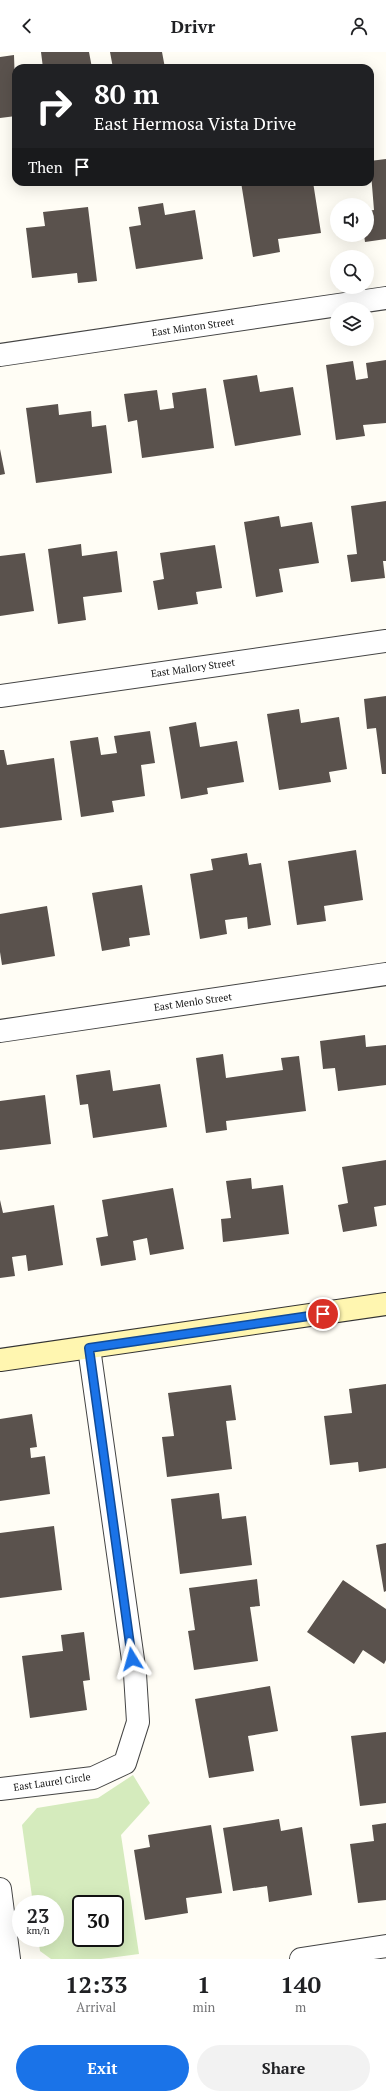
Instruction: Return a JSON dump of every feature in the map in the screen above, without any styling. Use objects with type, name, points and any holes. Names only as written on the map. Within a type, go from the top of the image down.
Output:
[{"type":"street","name":"East Minton Street","points":[[0,355],[386,298]]},
{"type":"street","name":"East Mallory Street","points":[[0,696],[386,641]]},
{"type":"street","name":"East Menlo Street","points":[[0,1030],[386,974]]},
{"type":"street","points":[[0,1360],[386,1304]]},
{"type":"street","name":"East Laurel Circle","points":[[0,1789],[93,1778],[125,1763],[138,1722],[135,1674],[89,1348]]},
{"type":"street","points":[[0,1889],[9,1959]]},
{"type":"street","points":[[301,1959],[386,1946]]},
{"type":"green space","points":[[133,1775],[150,1803],[121,1835],[139,1954],[101,1959],[51,1959],[40,1951],[39,1947],[64,1947],[64,1895],[32,1895],[22,1825],[37,1808],[98,1798]]},
{"type":"building","points":[[41,52],[89,52],[91,64],[42,64]]},
{"type":"building","points":[[110,52],[162,52],[164,64],[112,64]]},
{"type":"building","points":[[14,55],[14,64],[12,64],[12,116],[0,118],[0,57]]},
{"type":"building","points":[[386,159],[386,239],[374,241],[374,198],[372,186],[374,186],[374,160]]},
{"type":"building","points":[[242,186],[314,186],[321,233],[278,239],[280,252],[253,257]]},
{"type":"building","points":[[163,203],[165,215],[195,210],[203,259],[136,269],[129,227],[141,225],[138,207]]},
{"type":"building","points":[[88,207],[97,281],[78,283],[77,273],[32,278],[26,228],[45,226],[43,212]]},
{"type":"building","points":[[386,360],[386,423],[363,425],[365,436],[336,440],[326,365],[353,361],[356,380],[368,378],[366,363]]},
{"type":"building","points":[[257,375],[260,392],[293,387],[301,435],[235,446],[223,380]]},
{"type":"building","points":[[206,388],[214,448],[142,458],[137,420],[128,422],[124,394],[157,390],[160,410],[174,408],[172,393]]},
{"type":"building","points":[[58,404],[59,415],[91,411],[92,427],[106,425],[112,473],[36,483],[26,408]]},
{"type":"building","points":[[0,449],[5,474],[0,475]]},
{"type":"building","points":[[386,501],[386,561],[383,561],[385,578],[351,582],[347,555],[357,554],[351,506]]},
{"type":"building","points":[[279,516],[281,527],[312,522],[319,563],[279,569],[283,592],[256,597],[244,522]]},
{"type":"building","points":[[81,544],[82,556],[117,551],[122,592],[83,597],[86,620],[58,624],[48,549]]},
{"type":"building","points":[[215,545],[222,588],[196,592],[198,604],[158,610],[153,581],[164,579],[160,553]]},
{"type":"building","points":[[25,553],[34,611],[0,616],[0,556]]},
{"type":"building","points":[[386,696],[386,774],[382,774],[376,728],[367,729],[364,699]]},
{"type":"building","points":[[299,709],[301,723],[339,717],[347,769],[329,772],[331,782],[279,790],[267,714]]},
{"type":"building","points":[[196,722],[200,747],[237,741],[244,782],[207,788],[208,794],[181,799],[169,727]]},
{"type":"building","points":[[150,731],[155,763],[141,765],[145,796],[112,801],[114,812],[81,817],[70,741],[98,737],[101,755],[117,753],[114,736]]},
{"type":"building","points":[[0,750],[4,750],[7,765],[54,758],[62,820],[0,828]]},
{"type":"building","points":[[356,850],[363,900],[324,906],[326,921],[297,925],[288,861]]},
{"type":"building","points":[[247,853],[249,865],[261,863],[271,925],[248,929],[247,917],[225,920],[227,934],[200,939],[190,874],[213,870],[211,859]]},
{"type":"building","points":[[142,885],[150,935],[129,938],[130,946],[102,951],[92,893]]},
{"type":"building","points":[[47,906],[55,956],[2,965],[0,952],[0,914]]},
{"type":"building","points":[[365,1035],[366,1047],[386,1045],[386,1085],[338,1091],[335,1068],[323,1069],[320,1041]]},
{"type":"building","points":[[223,1054],[226,1078],[283,1070],[281,1058],[299,1056],[306,1111],[226,1121],[227,1130],[206,1133],[196,1058]]},
{"type":"building","points":[[110,1070],[113,1091],[160,1084],[167,1127],[93,1138],[88,1104],[80,1105],[76,1075]]},
{"type":"building","points":[[45,1095],[51,1144],[0,1150],[0,1101]]},
{"type":"building","points":[[386,1160],[386,1205],[374,1207],[377,1226],[343,1232],[338,1205],[348,1203],[342,1167]]},
{"type":"building","points":[[251,1178],[252,1189],[283,1185],[289,1234],[223,1242],[221,1219],[231,1218],[226,1181]]},
{"type":"building","points":[[173,1188],[184,1249],[150,1255],[147,1238],[133,1241],[136,1260],[101,1266],[96,1238],[108,1236],[102,1200]]},
{"type":"building","points":[[0,1200],[3,1213],[54,1205],[63,1265],[28,1271],[26,1255],[12,1257],[15,1276],[0,1278]]},
{"type":"building","points":[[386,1384],[386,1468],[359,1472],[358,1462],[330,1465],[324,1416],[352,1413],[349,1389]]},
{"type":"building","points":[[231,1385],[236,1420],[226,1421],[232,1469],[167,1477],[162,1437],[174,1436],[168,1393]]},
{"type":"building","points":[[32,1414],[37,1447],[30,1448],[31,1458],[45,1456],[50,1494],[0,1501],[0,1419]]},
{"type":"building","points":[[219,1493],[222,1519],[246,1516],[252,1565],[180,1574],[171,1499]]},
{"type":"building","points":[[54,1526],[62,1590],[0,1598],[0,1533]]},
{"type":"building","points":[[386,1543],[386,1591],[384,1592],[376,1545]]},
{"type":"building","points":[[257,1579],[260,1606],[250,1607],[258,1661],[194,1670],[188,1631],[195,1630],[189,1588]]},
{"type":"building","points":[[343,1580],[386,1609],[386,1660],[384,1664],[363,1650],[354,1664],[307,1632]]},
{"type":"building","points":[[84,1632],[90,1680],[83,1681],[87,1710],[30,1718],[22,1656],[63,1651],[61,1635]]},
{"type":"building","points":[[270,1686],[278,1731],[248,1736],[254,1771],[209,1778],[195,1699]]},
{"type":"building","points":[[386,1732],[386,1803],[360,1806],[351,1736]]},
{"type":"building","points":[[279,1819],[281,1831],[302,1827],[312,1895],[269,1902],[267,1886],[233,1891],[223,1828]]},
{"type":"building","points":[[386,1823],[386,1900],[358,1903],[350,1844],[374,1841],[372,1825]]},
{"type":"building","points":[[211,1825],[222,1893],[186,1898],[188,1913],[145,1920],[134,1850],[150,1847],[148,1835]]},
{"type":"route","points":[[132,1659],[89,1348],[323,1314]]}]
